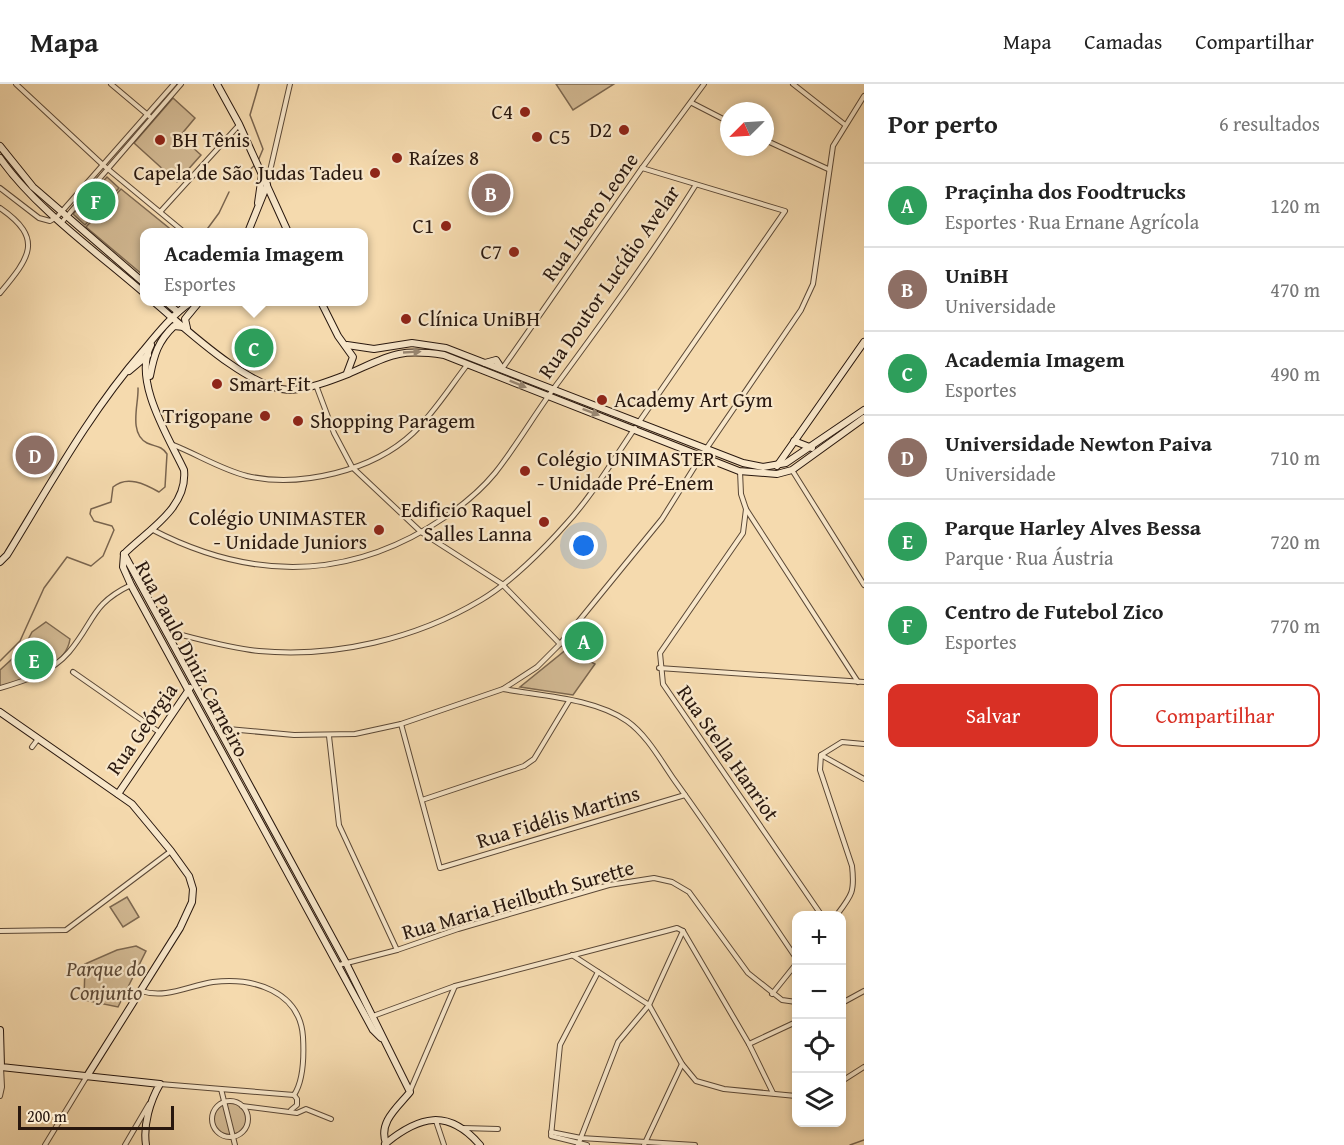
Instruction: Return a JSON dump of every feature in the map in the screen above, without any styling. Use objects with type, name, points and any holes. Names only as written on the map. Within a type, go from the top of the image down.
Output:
[{"type":"street","points":[[16,84],[105,166],[180,228]]},
{"type":"street","points":[[111,84],[150,117]]},
{"type":"street","points":[[150,117],[174,84]]},
{"type":"street","points":[[0,188],[39,218],[50,221],[62,217],[105,166],[181,84]]},
{"type":"street","points":[[218,84],[257,162],[286,228]]},
{"type":"street","points":[[250,228],[267,184],[290,84]]},
{"type":"street","name":"Rua Líbero Leone","points":[[502,369],[642,168],[704,84]]},
{"type":"street","points":[[793,84],[844,124]]},
{"type":"street","points":[[217,728],[329,736],[355,734],[401,724],[503,689],[537,667],[560,644],[662,519],[702,455],[801,310],[813,284],[833,146],[844,124],[864,96]]},
{"type":"street","points":[[692,103],[720,117]]},
{"type":"street","points":[[161,211],[239,124]]},
{"type":"street","points":[[774,144],[828,169]]},
{"type":"street","points":[[0,146],[33,188],[140,289]]},
{"type":"street","points":[[0,158],[17,179],[140,280]]},
{"type":"street","points":[[165,631],[256,651],[314,652],[361,646],[435,622],[482,600],[568,523],[784,215],[785,210],[695,186],[642,168]]},
{"type":"street","points":[[257,213],[262,173]]},
{"type":"street","name":"Rua Doutor Lucídio Avelar","points":[[151,528],[182,545],[226,560],[256,565],[312,567],[382,551],[421,532],[450,514],[495,473],[553,389],[650,258],[695,186]]},
{"type":"street","points":[[257,213],[266,203],[274,202]]},
{"type":"street","points":[[0,208],[21,226],[30,246],[21,268],[0,293]]},
{"type":"street","points":[[159,306],[243,374],[264,384],[291,390],[316,385],[384,357],[413,350],[444,355],[548,396],[743,463],[777,466],[864,410]]},
{"type":"street","points":[[171,306],[178,312]]},
{"type":"street","points":[[0,562],[61,474],[72,452],[121,376],[156,335],[186,306]]},
{"type":"street","points":[[188,329],[185,319],[196,306]]},
{"type":"street","points":[[323,306],[353,359],[347,374]]},
{"type":"street","points":[[121,376],[147,356],[174,326],[180,325],[188,329]]},
{"type":"street","points":[[124,554],[175,506],[183,493],[184,470],[153,405],[147,372],[147,356],[156,335]]},
{"type":"street","points":[[777,466],[864,342]]},
{"type":"street","points":[[347,345],[374,349],[412,343],[429,344],[484,363],[496,360],[502,369]]},
{"type":"street","points":[[149,383],[157,346]]},
{"type":"street","points":[[171,444],[235,472],[277,481],[325,477],[352,468],[392,448],[412,434],[467,365]]},
{"type":"street","points":[[131,370],[139,367],[147,372]]},
{"type":"street","points":[[488,371],[502,369],[553,389],[740,471],[777,474],[792,470],[864,418]]},
{"type":"street","points":[[316,385],[334,433],[352,468],[421,532],[502,584],[560,644]]},
{"type":"street","points":[[802,429],[808,445],[808,458]]},
{"type":"street","points":[[794,441],[808,445]]},
{"type":"street","points":[[178,457],[181,452],[188,451]]},
{"type":"street","points":[[792,470],[864,585]]},
{"type":"street","points":[[740,471],[741,494],[746,509],[861,682]]},
{"type":"street","name":"Rua Stella Hanriot","points":[[746,509],[743,533],[671,634],[660,653],[659,668],[663,684],[819,911]]},
{"type":"street","points":[[30,517],[37,522]]},
{"type":"street","name":"Rua Paulo Diniz Carneiro","points":[[124,554],[123,567],[131,585],[187,690],[298,881]]},
{"type":"street","name":"Rua Paulo Diniz Carneiro","points":[[124,554],[410,1092]]},
{"type":"street","points":[[0,688],[30,679],[58,662],[69,652],[104,600],[131,585]]},
{"type":"street","points":[[659,668],[861,682]]},
{"type":"street","points":[[73,672],[159,732]]},
{"type":"street","name":"Rua Geórgia","points":[[118,794],[187,690],[194,685]]},
{"type":"street","points":[[503,689],[602,709],[627,721],[643,736],[792,952]]},
{"type":"street","points":[[401,724],[422,800],[524,766],[534,759],[569,701]]},
{"type":"street","points":[[0,711],[132,804],[189,876],[193,889],[192,902],[180,928],[45,1145]]},
{"type":"street","points":[[329,736],[339,825],[397,950]]},
{"type":"street","points":[[32,747],[38,739]]},
{"type":"street","points":[[839,911],[853,893],[854,882],[852,866],[820,771],[822,755],[842,742],[864,744]]},
{"type":"street","points":[[822,755],[864,779]]},
{"type":"street","name":"Rua Fidélis Martins","points":[[422,800],[440,868],[685,795]]},
{"type":"street","points":[[0,931],[66,930],[171,851]]},
{"type":"street","name":"Rua Maria Heilbuth Surette","points":[[343,964],[397,950],[458,929],[609,885],[654,878],[672,882],[689,892],[748,973],[772,994],[782,1000],[792,1001]]},
{"type":"street","points":[[370,1017],[455,986],[678,928],[683,931],[749,1044],[773,1094]]},
{"type":"street","points":[[578,1145],[618,1042],[649,1005],[683,931]]},
{"type":"street","points":[[572,954],[649,1005],[682,1064],[696,1081],[708,1086],[792,1095]]},
{"type":"street","points":[[772,994],[795,965]]},
{"type":"street","points":[[551,1134],[560,1044],[598,972]]},
{"type":"street","points":[[141,991],[163,994],[215,982],[249,984],[277,993],[290,1004],[302,1021],[304,1056],[295,1097],[297,1105],[291,1111]]},
{"type":"street","points":[[385,1144],[384,1133],[387,1120],[410,1092],[419,1076],[455,986]]},
{"type":"street","points":[[846,1001],[864,991]]},
{"type":"street","points":[[749,1044],[792,1024]]},
{"type":"street","points":[[0,1030],[0,1096]]},
{"type":"street","points":[[645,1143],[682,1064]]},
{"type":"street","points":[[1,1067],[295,1097],[306,1109],[331,1119]]},
{"type":"street","points":[[846,1078],[864,1067]]},
{"type":"street","points":[[125,1145],[160,1084]]},
{"type":"street","points":[[221,1089],[235,1145]]},
{"type":"street","points":[[146,1145],[145,1137],[153,1098]]},
{"type":"street","points":[[242,1106],[248,1121],[245,1129],[233,1137],[224,1136],[213,1124],[213,1113],[223,1102],[230,1101],[242,1106],[297,1113],[306,1109]]},
{"type":"street","points":[[385,1144],[419,1121],[436,1121],[462,1129],[498,1129]]},
{"type":"street","points":[[436,1121],[444,1145]]},
{"type":"street","points":[[462,1129],[480,1145]]},
{"type":"street","points":[[551,1134],[645,1143],[695,1145]]},
{"type":"street","points":[[551,1134],[578,1145],[587,1145]]},
{"type":"green space","points":[[556,84],[614,84],[573,110]]},
{"type":"green space","name":"BH Tênis","points":[[173,98],[195,118],[180,136],[201,155],[177,182],[134,143]]},
{"type":"green space","points":[[107,177],[119,188],[85,225],[73,214]]},
{"type":"green space","points":[[121,189],[169,228],[140,228],[140,273],[86,227]]},
{"type":"green space","points":[[260,332],[266,338],[249,369],[238,357]]},
{"type":"green space","points":[[46,622],[70,639],[61,658],[42,671],[0,688],[0,670],[23,649],[32,632]]},
{"type":"green space","points":[[567,649],[595,664],[573,695],[520,687]]},
{"type":"green space","points":[[127,897],[139,917],[123,927],[110,907]]},
{"type":"green space","name":"Parque do Conjunto","points":[[136,946],[146,951],[118,1007],[84,1000],[85,964],[117,950]]},
{"type":"green space","points":[[230,1101],[242,1107],[248,1119],[242,1131],[230,1137],[218,1131],[212,1119],[218,1107]]},
{"type":"waterway","points":[[258,161],[263,149],[250,115],[259,84]]},
{"type":"waterway","points":[[244,175],[255,165]]},
{"type":"waterway","points":[[208,228],[219,213],[229,192]]},
{"type":"waterway","points":[[0,661],[20,641],[44,588],[67,557],[91,566],[103,556],[114,530],[112,526],[94,521],[90,514],[91,509],[111,502],[113,487],[118,483],[136,482],[159,492],[165,487],[167,454],[141,438],[136,425],[138,388]]},
{"type":"waterway","points":[[850,1145],[864,1140]]},
{"type":"place","name":"C4","points":[[525,112]]},
{"type":"place","name":"D2","points":[[624,130]]},
{"type":"place","name":"C5","points":[[537,137]]},
{"type":"place","name":"BH Tênis","points":[[160,140]]},
{"type":"place","name":"Raízes 8","points":[[397,158]]},
{"type":"place","name":"Capela de São Judas Tadeu","points":[[375,173]]},
{"type":"place","name":"UniBH","points":[[491,193]]},
{"type":"place","name":"Centro de Futebol Zico","points":[[96,201]]},
{"type":"place","name":"C1","points":[[446,226]]},
{"type":"place","name":"C7","points":[[514,252]]},
{"type":"place","name":"Clínica UniBH","points":[[406,319]]},
{"type":"place","name":"Academia Imagem","points":[[254,348]]},
{"type":"place","name":"Smart Fit","points":[[217,384]]},
{"type":"place","name":"Academy Art Gym","points":[[602,400]]},
{"type":"place","name":"Trigopane","points":[[265,416]]},
{"type":"place","name":"Shopping Paragem","points":[[298,421]]},
{"type":"place","name":"Universidade Newton Paiva","points":[[35,455]]},
{"type":"place","name":"Colégio UNIMASTER - Unidade Pré-Enem","points":[[525,471]]},
{"type":"place","name":"Edificio Raquel Salles Lanna","points":[[544,522]]},
{"type":"place","name":"Colégio UNIMASTER - Unidade Juniors","points":[[379,530]]},
{"type":"place","name":"Praçinha dos Foodtrucks","points":[[584,641]]},
{"type":"place","name":"Parque Harley Alves Bessa","points":[[34,660]]}]
